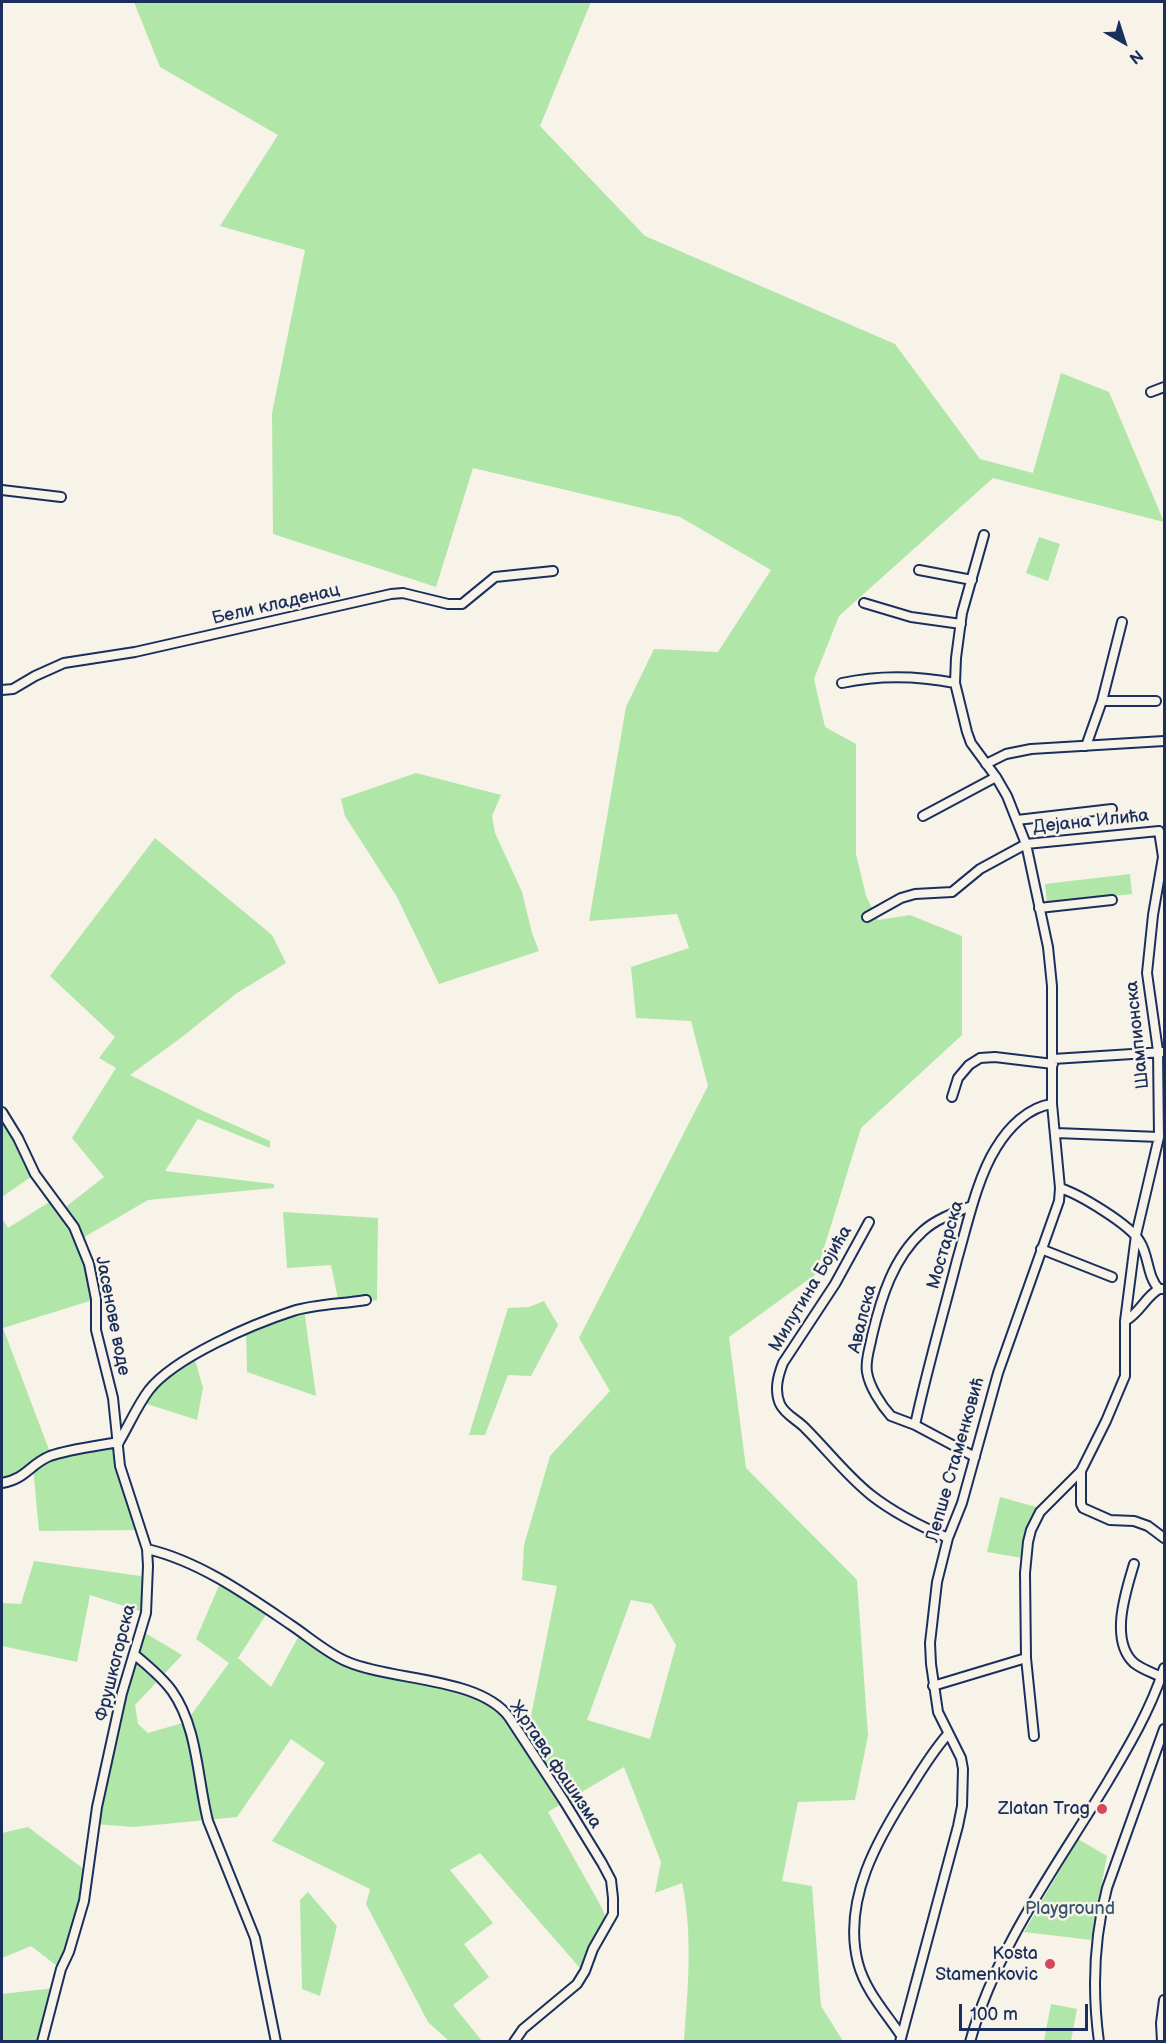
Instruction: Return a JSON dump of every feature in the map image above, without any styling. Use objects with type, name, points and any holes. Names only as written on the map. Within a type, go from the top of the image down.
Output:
[{"type":"street","points":[[1151,392],[1164,387]]},
{"type":"street","points":[[2,490],[61,497]]},
{"type":"street","name":"Лепше Стаменковић","points":[[900,2038],[962,1806],[961,1758],[938,1712],[933,1686],[930,1643],[938,1582],[948,1538],[962,1503],[998,1373],[1059,1201],[1060,1188],[1052,1104],[1052,986],[1048,947],[1026,844],[996,777],[971,742],[955,683],[961,624],[984,535]]},
{"type":"street","points":[[919,570],[972,580]]},
{"type":"street","name":"Бели кладенац","points":[[2,690],[14,689],[51,668],[79,660],[135,652],[391,594],[403,593],[448,604],[462,604],[495,577],[554,571]]},
{"type":"street","points":[[864,603],[911,617],[961,624]]},
{"type":"street","points":[[1086,746],[1102,701],[1122,622]]},
{"type":"street","points":[[842,683],[907,677],[955,683]]},
{"type":"street","points":[[1102,701],[1156,701]]},
{"type":"street","points":[[986,764],[1006,754],[1031,749],[1164,741]]},
{"type":"street","points":[[923,816],[996,777]]},
{"type":"street","points":[[1017,820],[1112,809]]},
{"type":"street","name":"Дејана Илића","points":[[1026,844],[1159,831]]},
{"type":"street","name":"Шампионска","points":[[1081,1471],[1125,1376],[1125,1321],[1136,1235],[1159,1137],[1161,1052],[1147,963],[1153,915],[1163,865],[1163,847],[1159,831]]},
{"type":"street","points":[[867,917],[901,898],[915,894],[952,892],[980,869],[1026,844]]},
{"type":"street","points":[[1039,908],[1112,900]]},
{"type":"street","points":[[951,1097],[958,1078],[969,1065],[980,1058],[995,1057],[1053,1062],[1161,1052]]},
{"type":"street","name":"Мостарска","points":[[915,1425],[972,1206],[991,1158],[1000,1141],[1012,1127],[1035,1108],[1052,1104]]},
{"type":"street","name":"Јасенове воде","points":[[2,1112],[18,1138],[35,1174],[74,1227],[84,1248],[94,1284],[96,1330],[113,1398],[119,1442]]},
{"type":"street","points":[[1056,1133],[1159,1137]]},
{"type":"street","points":[[1060,1188],[1086,1200],[1136,1235],[1147,1257],[1153,1280],[1162,1289],[1148,1298],[1138,1312],[1125,1321]]},
{"type":"street","name":"Авалска","points":[[972,1206],[931,1225],[922,1232],[897,1263],[889,1277],[867,1358],[868,1377],[891,1416],[915,1425],[975,1457]]},
{"type":"street","name":"Милутина Бојића","points":[[869,1222],[835,1284],[783,1363],[778,1373],[778,1399],[783,1410],[803,1425],[842,1468],[872,1496],[918,1524],[948,1538]]},
{"type":"street","points":[[1041,1249],[1112,1277]]},
{"type":"street","points":[[2,1483],[20,1478],[38,1461],[52,1455],[119,1442],[141,1402],[157,1382],[168,1372],[220,1340],[294,1311],[366,1300]]},
{"type":"street","name":"Фрушкогорска","points":[[42,2042],[61,1969],[69,1952],[84,1901],[98,1807],[122,1693],[146,1613],[147,1548],[120,1466],[119,1442]]},
{"type":"street","points":[[1081,1471],[1083,1508],[1110,1520],[1134,1521],[1164,1538]]},
{"type":"street","points":[[1034,1736],[1026,1658],[1025,1572],[1031,1530],[1040,1512],[1081,1471]]},
{"type":"street","name":"Жртава фашизма","points":[[147,1548],[199,1568],[269,1610],[346,1662],[472,1693],[500,1705],[509,1717],[602,1863],[610,1880],[613,1898],[613,1914],[577,1984],[523,2029],[514,2042]]},
{"type":"street","points":[[1134,1564],[1124,1599],[1122,1637],[1126,1651],[1134,1662],[1163,1678]]},
{"type":"street","points":[[135,1654],[172,1691],[186,1722],[198,1766],[208,1821],[260,1954],[276,2042]]},
{"type":"street","points":[[933,1686],[1026,1658]]},
{"type":"street","points":[[970,2042],[987,1988],[998,1966],[1028,1911],[1129,1748],[1163,1678],[1164,1668]]},
{"type":"street","points":[[1099,2042],[1095,1966],[1101,1909],[1164,1729]]},
{"type":"street","points":[[900,2038],[874,1997],[858,1962],[855,1937],[859,1895],[869,1862],[884,1830],[948,1734]]},
{"type":"street","points":[[1162,2042],[1161,2023],[1164,2000]]},
{"type":"green space","points":[[134,2],[591,2],[540,126],[645,236],[895,344],[980,459],[1033,473],[1061,373],[1109,392],[1164,522],[993,478],[839,616],[814,679],[825,727],[856,744],[856,854],[866,896],[878,920],[910,915],[962,936],[962,1035],[861,1128],[816,1274],[729,1337],[746,1468],[857,1580],[868,1736],[855,1800],[798,1802],[782,1881],[812,1886],[821,2006],[843,2041],[684,2041],[689,1942],[682,1883],[655,1893],[661,1862],[624,1767],[548,1812],[602,1908],[608,1924],[595,1962],[585,1974],[480,1853],[450,1870],[493,1923],[464,1944],[489,1977],[453,2005],[482,2041],[449,2041],[428,2022],[366,1904],[370,1889],[272,1841],[325,1763],[291,1739],[237,1817],[134,1827],[95,1824],[122,1693],[142,1631],[182,1655],[135,1705],[138,1724],[148,1733],[186,1722],[229,1663],[196,1639],[221,1581],[269,1610],[238,1658],[271,1687],[301,1632],[346,1662],[446,1685],[499,1705],[526,1741],[557,1586],[522,1580],[524,1545],[550,1456],[610,1391],[579,1338],[708,1086],[691,1021],[636,1018],[631,967],[689,948],[677,914],[589,921],[626,707],[654,649],[718,652],[771,570],[680,517],[473,468],[436,587],[273,534],[272,413],[305,250],[220,226],[278,135],[160,67]],"holes":[[[631,1600],[652,1604],[676,1645],[650,1739],[587,1720]]]},
{"type":"green space","points":[[1039,537],[1060,544],[1048,581],[1026,573]]},
{"type":"green space","points":[[416,773],[501,795],[492,816],[495,833],[522,892],[539,951],[439,984],[397,897],[345,816],[341,799]]},
{"type":"green space","points":[[155,838],[272,935],[286,963],[237,993],[130,1075],[270,1141],[270,1148],[198,1119],[165,1171],[274,1184],[274,1188],[148,1200],[81,1239],[96,1299],[3,1328],[51,1455],[119,1442],[120,1466],[141,1530],[39,1531],[33,1467],[2,1483],[2,1218],[8,1228],[54,1199],[63,1209],[104,1177],[72,1138],[116,1068],[99,1058],[115,1037],[50,976]]},
{"type":"green space","points":[[1130,874],[1132,894],[1047,903],[1045,884]]},
{"type":"green space","points":[[2,1112],[35,1174],[2,1197]]},
{"type":"green space","points":[[283,1212],[378,1218],[377,1300],[339,1304],[331,1265],[287,1268]]},
{"type":"green space","points":[[544,1301],[558,1325],[531,1376],[508,1375],[485,1435],[469,1435],[508,1308],[529,1307]]},
{"type":"green space","points":[[304,1309],[316,1396],[247,1372],[246,1330]]},
{"type":"green space","points":[[194,1356],[203,1388],[197,1420],[141,1402],[150,1389]]},
{"type":"green space","points":[[1000,1497],[1036,1507],[1026,1532],[1022,1558],[987,1552]]},
{"type":"green space","points":[[34,1561],[148,1577],[146,1613],[90,1595],[77,1662],[2,1646],[2,1603],[21,1604]]},
{"type":"green space","points":[[28,1827],[89,1873],[61,1969],[31,1946],[2,1958],[2,1833]]},
{"type":"green space","name":"Playground","points":[[1078,1839],[1107,1856],[1091,1940],[1024,1932]]},
{"type":"green space","points":[[308,1892],[337,1926],[320,1996],[302,1989],[300,1900]]},
{"type":"green space","points":[[55,1988],[42,2041],[2,2041],[2,1994]]},
{"type":"green space","points":[[1051,2004],[1077,2009],[1071,2041],[1044,2041]]},
{"type":"place","name":"Zlatan Trag","points":[[1102,1809]]},
{"type":"place","name":"Kosta Stamenkovic","points":[[1050,1964]]}]
